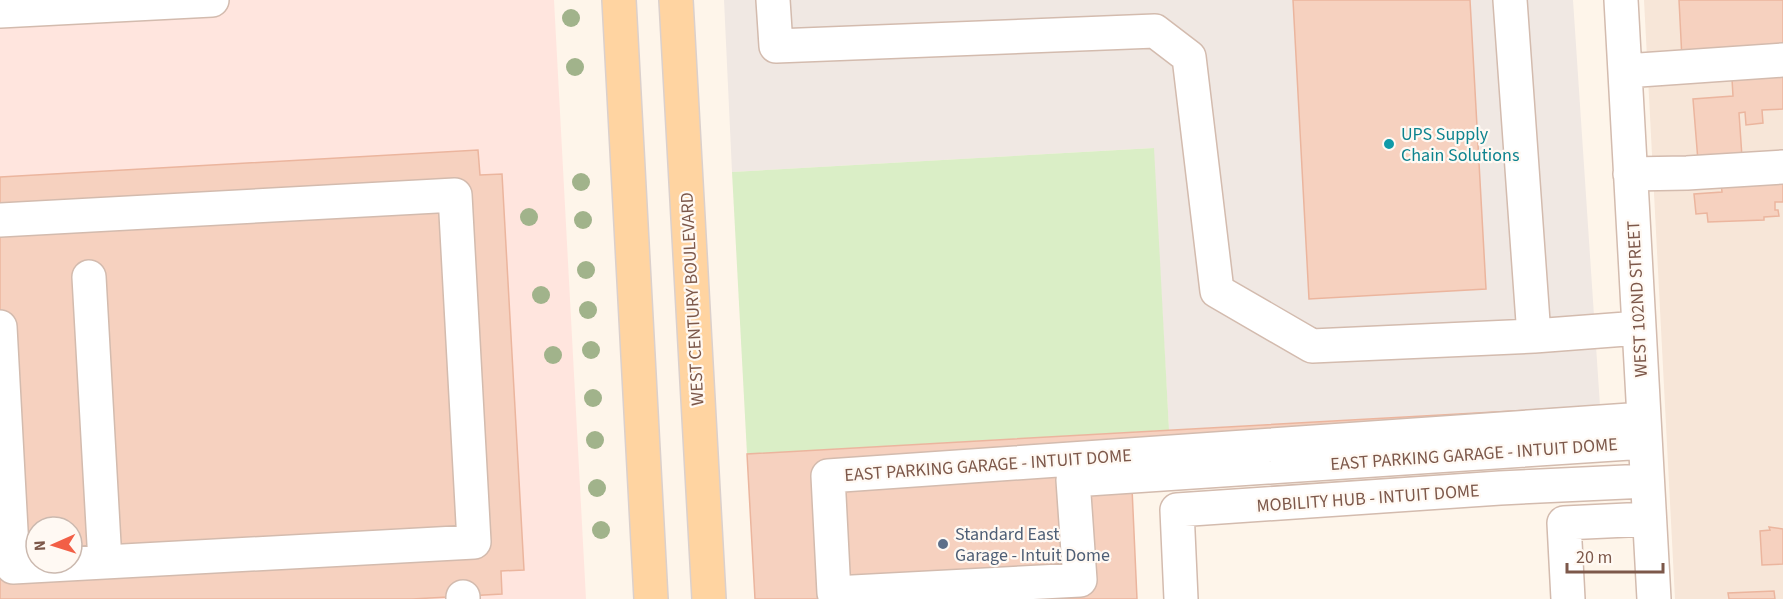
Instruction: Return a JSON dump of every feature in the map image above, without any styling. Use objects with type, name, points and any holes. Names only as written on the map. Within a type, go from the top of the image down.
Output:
[{"type":"main road","points":[[619,0],[651,599]]},
{"type":"main road","name":"WEST CENTURY BOULEVARD","points":[[676,0],[709,599]]},
{"type":"street","points":[[0,11],[212,0]]},
{"type":"street","points":[[773,0],[776,46],[1155,31],[1189,57],[1217,291],[1312,346],[1534,336],[1639,328]]},
{"type":"street","points":[[1510,0],[1534,336]]},
{"type":"street","name":"WEST 102ND STREET","points":[[1621,0],[1653,599]]},
{"type":"street","points":[[1625,71],[1783,60]]},
{"type":"street","points":[[1630,174],[1687,173],[1783,166]]},
{"type":"street","points":[[0,220],[455,195],[474,542],[13,567],[0,327]]},
{"type":"street","points":[[89,277],[105,562]]},
{"type":"street","name":"EAST PARKING GARAGE - INTUIT DOME","points":[[1644,431],[1073,480],[1080,580],[834,593],[828,476],[1644,431]]},
{"type":"street","name":"MOBILITY HUB - INTUIT DOME","points":[[1181,599],[1177,510],[1500,488],[1647,481]]},
{"type":"street","points":[[1568,599],[1564,523],[1649,519]]},
{"type":"shaded area","points":[[0,0],[554,0],[586,599],[0,599]]},
{"type":"shaded area","points":[[724,0],[1573,0],[1600,406],[1169,430],[1153,148],[732,172]]},
{"type":"shaded area","points":[[1644,0],[1783,0],[1783,599],[1675,599]]},
{"type":"green space","points":[[1154,148],[1169,430],[747,454],[732,172]]},
{"type":"building","name":"UPS Supply Chain Solutions","points":[[1293,0],[1470,0],[1486,289],[1309,299]]},
{"type":"building","points":[[1679,0],[1783,0],[1783,45],[1682,59]]},
{"type":"building","points":[[1783,76],[1783,109],[1762,110],[1763,123],[1746,125],[1745,112],[1739,113],[1742,157],[1698,161],[1693,99],[1733,96],[1732,79]]},
{"type":"building","points":[[478,150],[480,175],[502,174],[524,570],[501,571],[502,594],[412,599],[0,599],[0,177]]},
{"type":"building","points":[[1783,181],[1783,202],[1775,202],[1775,210],[1778,210],[1779,216],[1764,217],[1764,220],[1708,222],[1707,213],[1696,214],[1694,194],[1722,192],[1721,183]]},
{"type":"building","name":"Standard East Garage - Intuit Dome","points":[[1600,406],[1132,488],[1137,599],[755,599],[747,454]]},
{"type":"building","points":[[1769,527],[1783,529],[1783,564],[1762,565],[1760,531],[1770,530]]},
{"type":"building","points":[[1774,591],[1775,599],[1729,599],[1728,593]]},
{"type":"place","name":"UPS Supply Chain Solutions","points":[[1389,144]]},
{"type":"place","name":"Standard East Garage - Intuit Dome","points":[[943,544]]}]
